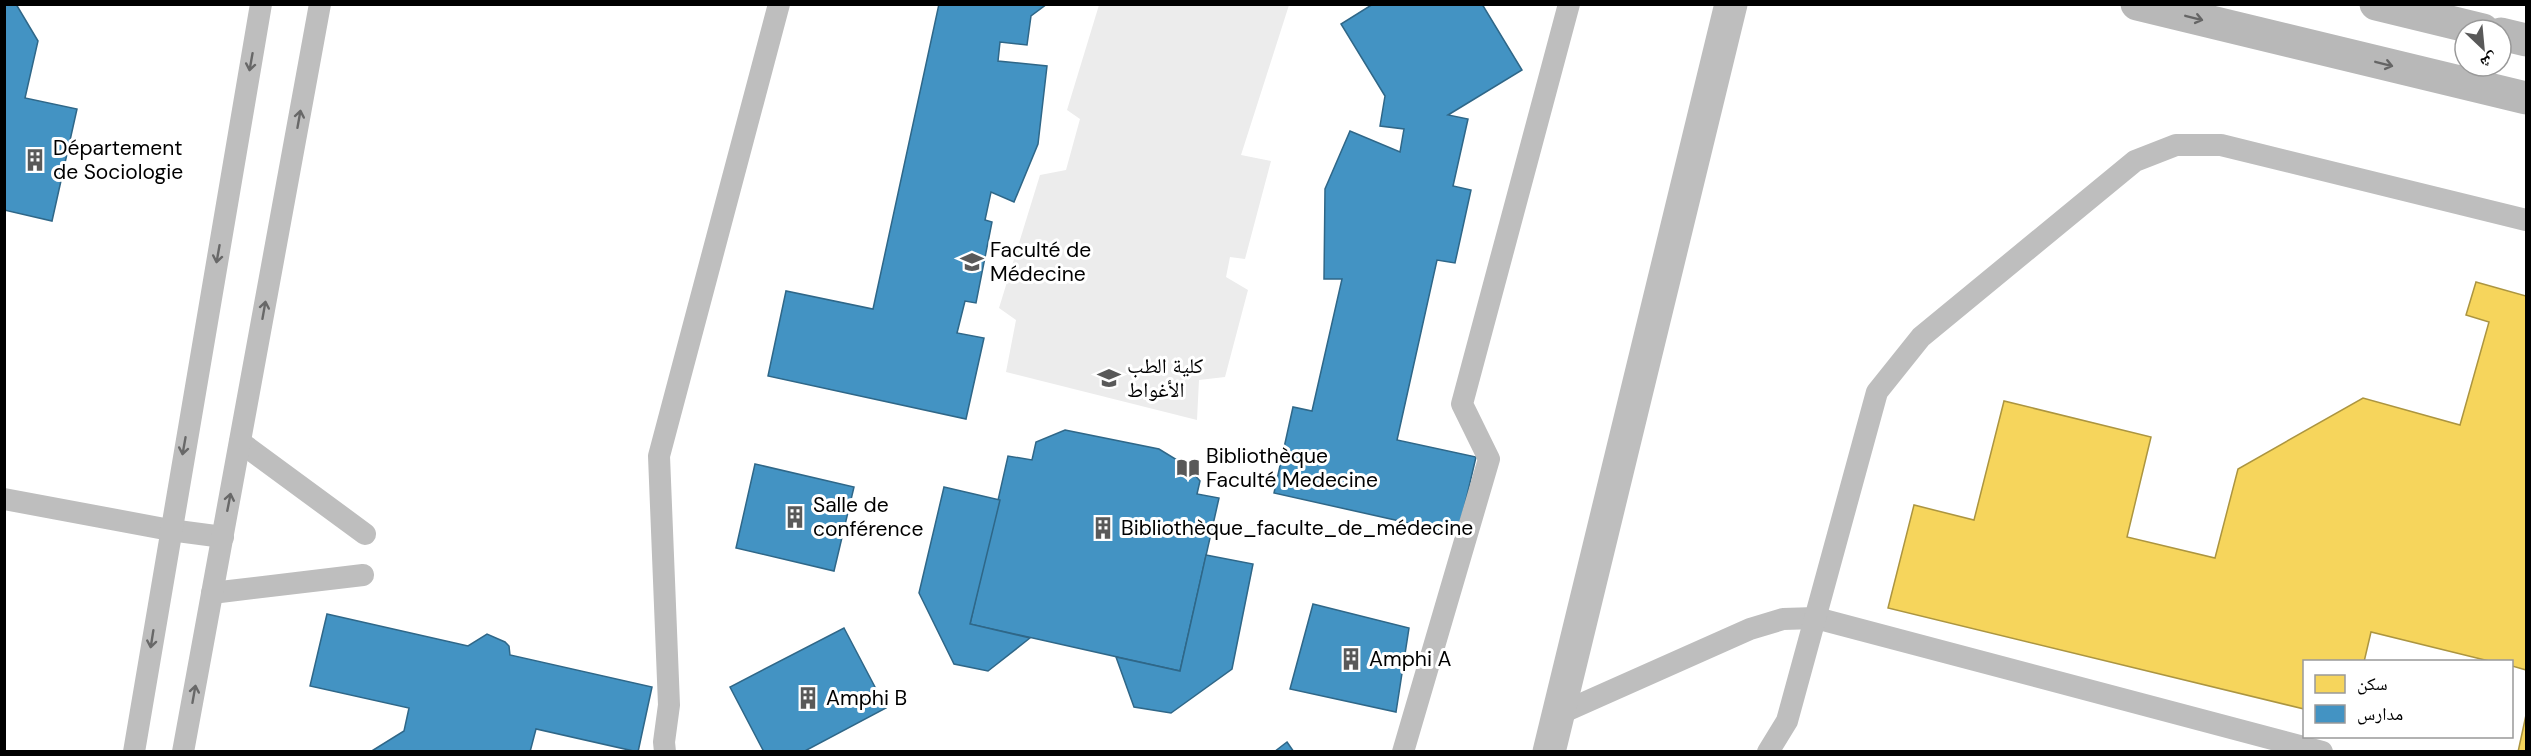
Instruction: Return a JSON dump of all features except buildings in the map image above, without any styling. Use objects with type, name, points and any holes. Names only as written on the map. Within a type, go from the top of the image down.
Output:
[{"type":"main road","points":[[2137,4],[2526,98]]},
{"type":"main road","points":[[2376,4],[2453,23]]},
{"type":"street","points":[[1549,752],[1731,4]]},
{"type":"lane","points":[[134,752],[261,4]]},
{"type":"lane","points":[[183,752],[320,4]]},
{"type":"lane","points":[[665,752],[663,742],[669,705],[659,456],[779,4]]},
{"type":"lane","points":[[1402,752],[1489,459],[1462,404],[1569,4]]},
{"type":"lane","points":[[1768,752],[1787,721],[1877,392],[1921,337],[2135,161],[2176,145],[2221,145],[2526,220]]},
{"type":"lane","points":[[240,442],[365,534]]},
{"type":"lane","points":[[4,499],[170,530],[222,537]]},
{"type":"lane","points":[[212,593],[363,575]]},
{"type":"lane","points":[[1559,714],[1750,629],[1783,619],[1816,618],[2322,752]]},
{"type":"shaded area","points":[[1099,5],[1289,5],[1241,155],[1271,161],[1245,259],[1230,257],[1226,277],[1248,290],[1225,377],[1199,380],[1197,420],[1006,372],[1016,320],[999,308],[1040,175],[1066,170],[1080,119],[1067,110]]},
{"type":"place","name":"Département de Sociologie","points":[[35,160]]},
{"type":"place","name":"Faculté de Médecine","points":[[972,262]]},
{"type":"place","name":"كلية الطب الأغواط","points":[[1109,378]]},
{"type":"place","name":"Bibliothèque Faculté Medecine","points":[[1188,468]]},
{"type":"place","name":"Salle de conférence","points":[[795,517]]},
{"type":"place","name":"Bibliothèque_faculte_de_médecine","points":[[1103,528]]},
{"type":"place","name":"Amphi A","points":[[1351,659]]},
{"type":"place","name":"Amphi B","points":[[808,698]]}]
